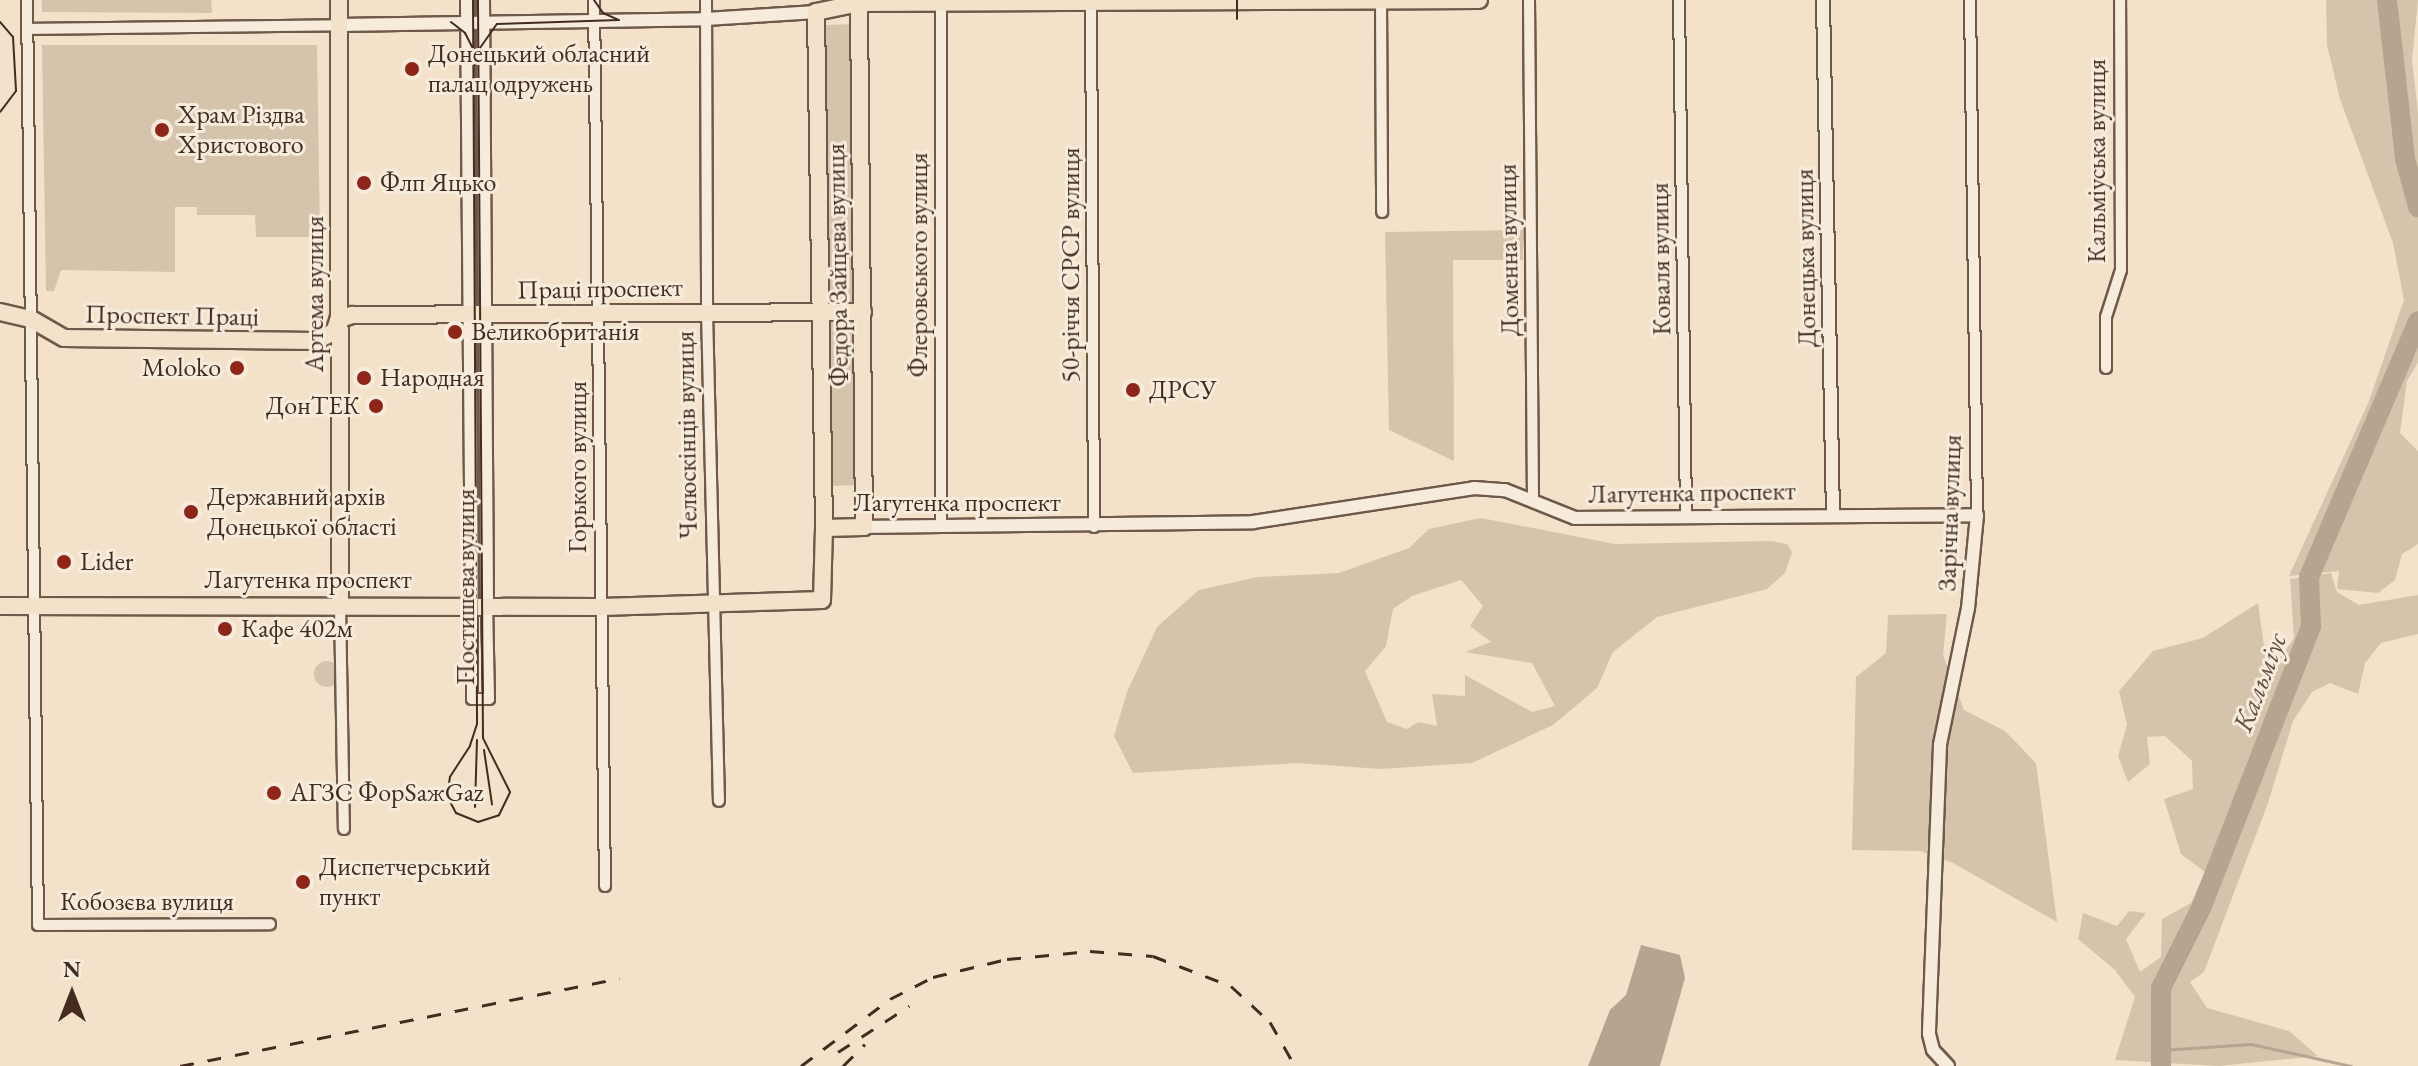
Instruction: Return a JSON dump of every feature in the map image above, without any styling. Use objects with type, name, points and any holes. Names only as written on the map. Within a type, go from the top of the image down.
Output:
[{"type":"main road","name":"Артема вулиця","points":[[339,0],[340,605]]},
{"type":"main road","points":[[816,12],[859,3],[1479,0]]},
{"type":"main road","name":"Федора Зайцева вулиця","points":[[859,3],[864,527]]},
{"type":"main road","name":"Федора Зайцева вулиця","points":[[816,12],[824,528]]},
{"type":"main road","name":"Проспект Праці","points":[[0,312],[31,319],[64,338],[316,341],[334,332],[338,320]]},
{"type":"main road","name":"Праці проспект","points":[[338,320],[352,315],[863,312]]},
{"type":"main road","name":"Лагутенка проспект","points":[[0,606],[601,607],[822,600],[824,528],[864,527]]},
{"type":"street","name":"Кобозєва вулиця","points":[[27,0],[38,925],[270,924]]},
{"type":"street","name":"Постишева вулиця","points":[[467,0],[475,22],[479,314],[480,605],[472,699],[489,699],[480,605]]},
{"type":"street","name":"Постишева вулиця","points":[[475,22],[483,0]]},
{"type":"street","name":"Горького вулиця","points":[[594,0],[597,20],[605,886]]},
{"type":"street","name":"Челюскінців вулиця","points":[[706,0],[707,312],[719,801]]},
{"type":"street","points":[[1381,0],[1382,212]]},
{"type":"street","name":"Доменна вулиця","points":[[1529,0],[1533,500]]},
{"type":"street","name":"Коваля вулиця","points":[[1679,0],[1686,517]]},
{"type":"street","name":"Донецька вулиця","points":[[1823,0],[1833,516]]},
{"type":"street","name":"Зарічна вулиця","points":[[1948,1066],[1933,1050],[1929,1034],[1940,745],[1968,608],[1977,515],[1970,0]]},
{"type":"street","name":"Кальміуська вулиця","points":[[2106,368],[2106,317],[2121,270],[2120,0]]},
{"type":"street","name":"Флеровського вулиця","points":[[941,2],[941,527]]},
{"type":"street","name":"50-річчя СРСР вулиця","points":[[1091,3],[1094,527]]},
{"type":"street","points":[[27,29],[706,19],[816,12]]},
{"type":"street","name":"Лагутенка проспект","points":[[864,527],[1094,527],[1253,522],[1474,488],[1505,490],[1575,518],[1977,515]]},
{"type":"street","name":"Артема вулиця","points":[[340,605],[344,829]]},
{"type":"shaded area","points":[[42,0],[211,0],[212,13],[42,12]]},
{"type":"shaded area","points":[[2326,0],[2418,0],[2412,60],[2418,113],[2418,362],[2407,381],[2400,433],[2418,451],[2418,544],[2402,554],[2395,580],[2378,593],[2337,589],[2339,571],[2289,576],[2369,401],[2404,300],[2393,243],[2340,99],[2327,45]]},
{"type":"shaded area","points":[[855,24],[859,304],[827,305],[824,25]]},
{"type":"shaded area","points":[[42,45],[317,45],[320,237],[256,237],[255,215],[197,215],[197,207],[175,207],[175,272],[61,270],[54,291],[46,291]]},
{"type":"shaded area","points":[[1523,230],[1523,260],[1453,260],[1454,461],[1389,430],[1385,232]]},
{"type":"shaded area","points":[[827,320],[856,320],[858,485],[829,486]]},
{"type":"shaded area","points":[[1481,518],[1615,544],[1772,541],[1787,544],[1792,552],[1785,573],[1767,589],[1657,617],[1613,652],[1597,688],[1553,725],[1472,763],[1380,769],[1297,763],[1133,773],[1114,736],[1127,692],[1157,627],[1199,590],[1258,577],[1339,573],[1409,548],[1429,529]],"holes":[[[1461,580],[1483,606],[1470,626],[1491,642],[1465,652],[1532,663],[1555,706],[1532,712],[1465,675],[1465,696],[1432,694],[1437,726],[1418,722],[1407,729],[1387,722],[1365,671],[1386,646],[1393,609],[1412,596]]]},
{"type":"shaded area","points":[[2331,573],[2337,592],[2359,605],[2418,595],[2418,634],[2381,643],[2365,663],[2358,694],[2330,683],[2312,692],[2293,721],[2268,803],[2204,972],[2190,982],[2207,1008],[2289,1031],[2318,1056],[2218,1066],[2115,1060],[2135,997],[2115,970],[2078,939],[2083,913],[2117,926],[2129,911],[2146,913],[2126,939],[2140,972],[2161,957],[2162,919],[2191,903],[2205,872],[2181,854],[2164,799],[2193,789],[2192,761],[2165,736],[2147,737],[2150,764],[2128,782],[2118,756],[2127,725],[2119,691],[2153,651],[2203,638],[2258,603],[2268,675],[2294,638],[2290,579]]},
{"type":"shaded area","points":[[1947,614],[1943,655],[1964,710],[2005,731],[2036,763],[2057,922],[1953,863],[1920,851],[1852,850],[1856,677],[1886,653],[1888,615]]},
{"type":"shaded area","points":[[327,661],[336,665],[340,674],[336,683],[327,687],[318,683],[314,674],[318,665]]},
{"type":"shaded area","points":[[1641,945],[1680,955],[1685,978],[1660,1066],[1588,1066],[1610,1010],[1626,995]]},
{"type":"waterway","name":"Кальміус","points":[[2387,0],[2405,159],[2418,207]]},
{"type":"waterway","name":"Кальміус","points":[[2161,1066],[2161,988],[2202,906],[2311,627],[2309,577],[2418,321]]},
{"type":"waterway","points":[[2161,1050],[2251,1044],[2351,1066]]},
{"type":"tram line","points":[[473,0],[477,724],[470,746],[450,777],[447,796],[456,813],[478,822],[499,815],[510,792],[483,738],[478,0]]},
{"type":"tram line","points":[[594,0],[603,13],[619,20]]},
{"type":"tram line","points":[[1237,0],[1237,19]]},
{"type":"tram line","points":[[480,48],[497,24],[619,20]]},
{"type":"tram line","points":[[0,22],[13,37],[16,91],[0,112]]},
{"type":"tram line","points":[[451,22],[465,33],[473,49]]},
{"type":"tram line","points":[[475,807],[477,740]]},
{"type":"tram line","points":[[484,750],[492,804]]},
{"type":"railway","points":[[801,1066],[890,999],[933,977],[1007,959],[1090,951],[1153,956],[1231,986],[1270,1022],[1295,1066]]},
{"type":"railway","points":[[180,1066],[619,978]]},
{"type":"railway","points":[[838,1052],[909,1006]]},
{"type":"railway","points":[[843,1066],[865,1044]]},
{"type":"place","name":"Донецький обласний палац одружень","points":[[412,69]]},
{"type":"place","name":"Храм Різдва Христового","points":[[162,130]]},
{"type":"place","name":"Флп Яцько","points":[[364,183]]},
{"type":"place","name":"Великобританія","points":[[455,332]]},
{"type":"place","name":"Moloko","points":[[237,368]]},
{"type":"place","name":"Народная","points":[[364,378]]},
{"type":"place","name":"ДРСУ","points":[[1133,390]]},
{"type":"place","name":"ДонТЕК","points":[[376,406]]},
{"type":"place","name":"Державний архів Донецької області","points":[[191,512]]},
{"type":"place","name":"Lider","points":[[64,562]]},
{"type":"place","name":"Кафе 402м","points":[[225,629]]},
{"type":"place","name":"АГЗС ФорSажGaz","points":[[274,793]]},
{"type":"place","name":"Диспетчерський пункт","points":[[303,882]]}]
